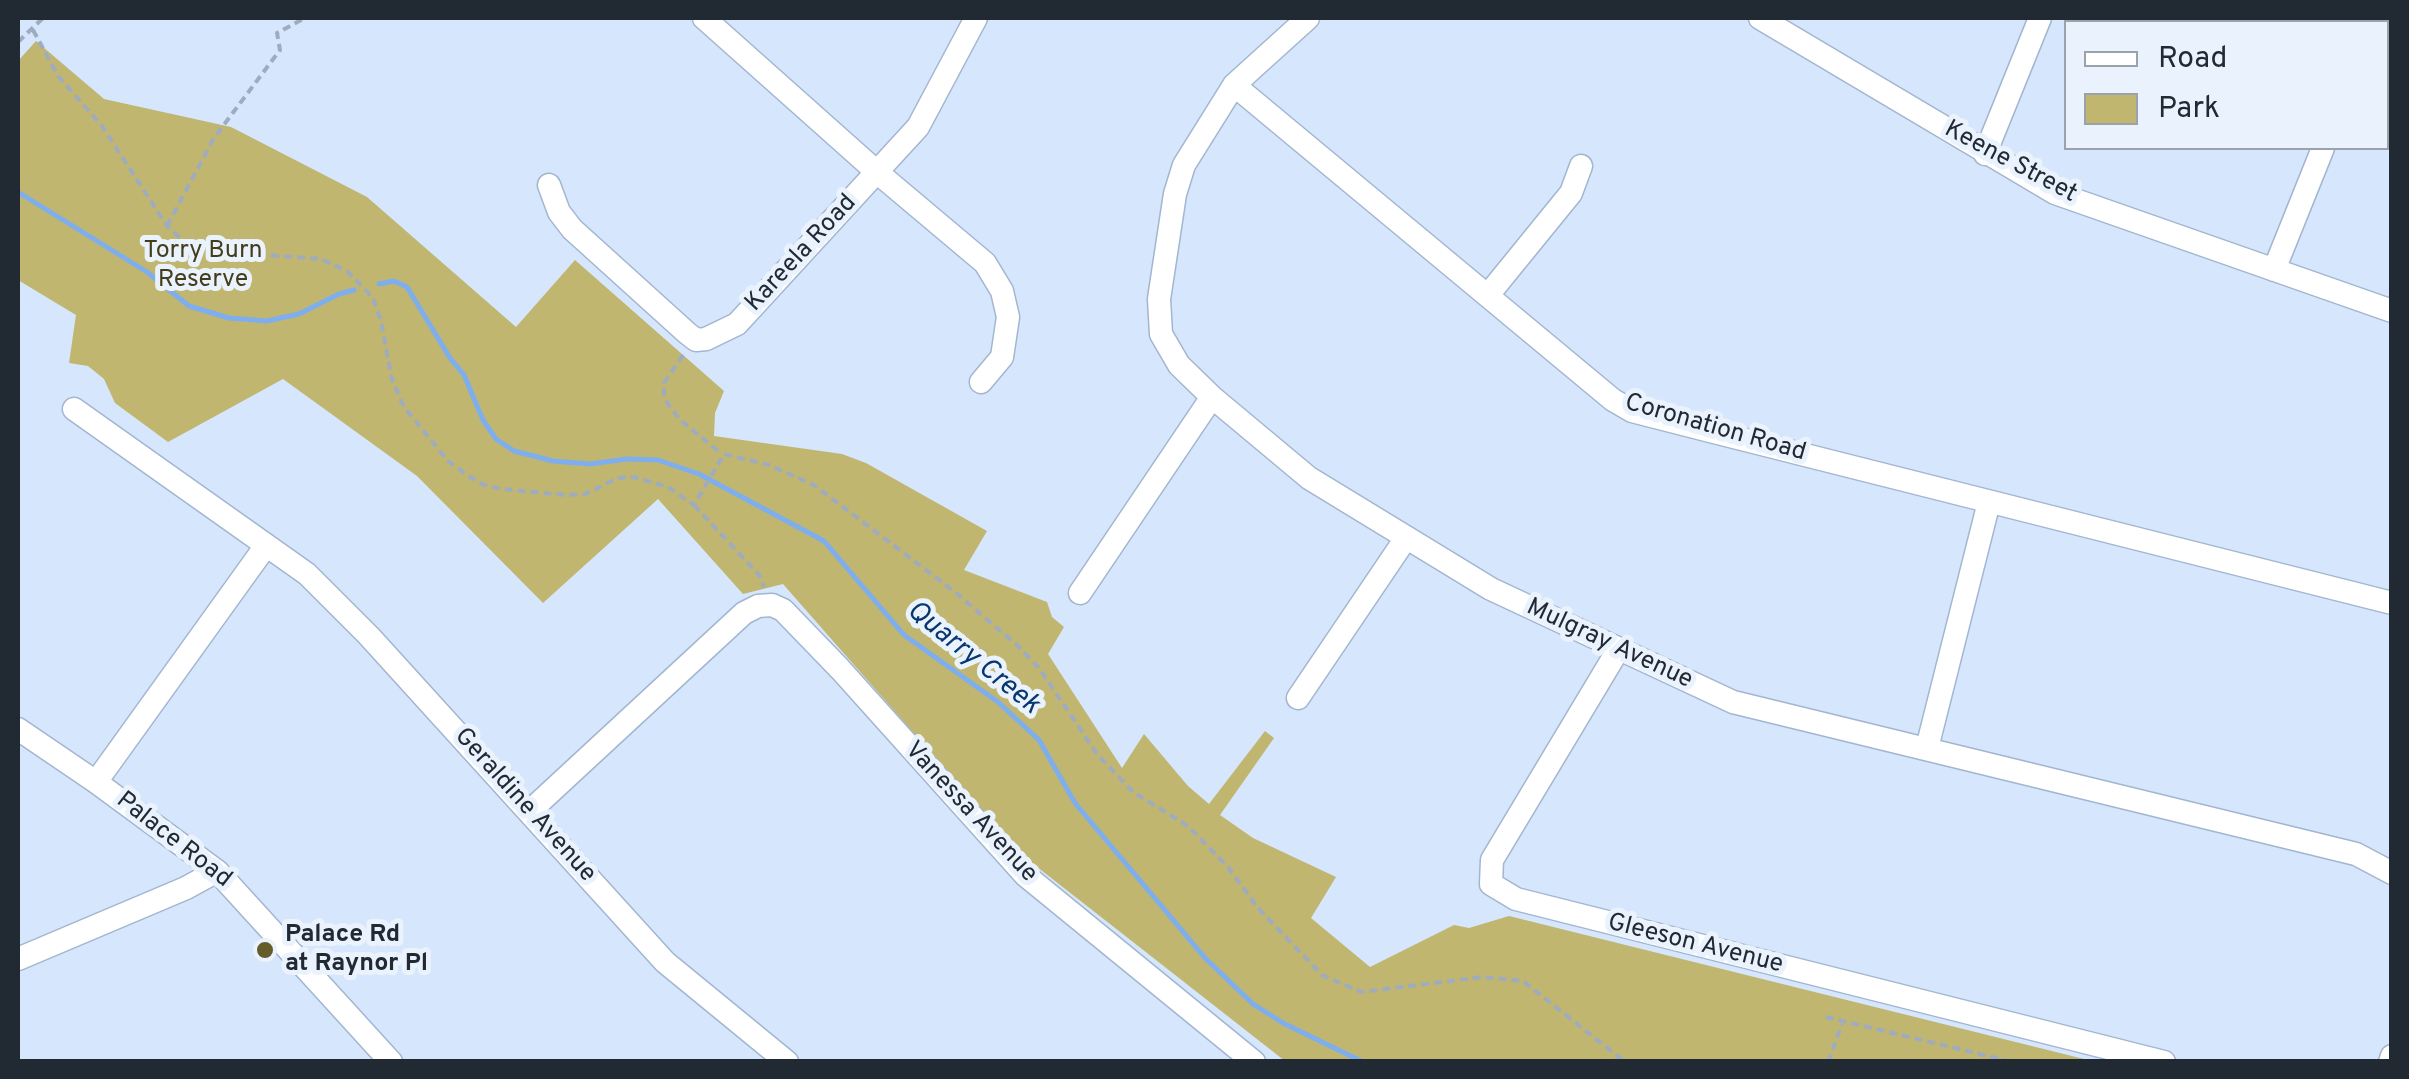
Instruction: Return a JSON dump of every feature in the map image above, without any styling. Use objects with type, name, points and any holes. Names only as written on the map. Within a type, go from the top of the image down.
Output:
[{"type":"street","points":[[704,18],[985,263],[1002,291],[1008,334],[1002,358],[981,382]]},
{"type":"street","name":"Kareela Road","points":[[696,340],[706,340],[737,324],[918,127],[976,18]]},
{"type":"street","points":[[1234,84],[1308,18]]},
{"type":"street","name":"Keene Street","points":[[1760,18],[2054,193],[2392,311]]},
{"type":"street","points":[[1985,154],[2040,18]]},
{"type":"street","name":"Coronation Road","points":[[1234,84],[1613,400],[1632,411],[2392,603]]},
{"type":"street","name":"Mulgray Avenue","points":[[1234,84],[1184,165],[1175,194],[1159,299],[1161,334],[1168,351],[1212,398],[1309,478],[1492,589],[1733,702],[2356,854],[2392,873]]},
{"type":"street","points":[[2274,270],[2323,150]]},
{"type":"street","points":[[1488,295],[1571,193],[1581,166]]},
{"type":"street","points":[[549,185],[559,212],[572,229],[696,340]]},
{"type":"street","points":[[1080,593],[1212,398]]},
{"type":"street","name":"Geraldine Avenue","points":[[74,408],[307,574],[530,811],[665,962],[788,1062]]},
{"type":"street","points":[[1926,748],[1989,502]]},
{"type":"street","points":[[1298,698],[1406,538]]},
{"type":"street","points":[[96,782],[266,547]]},
{"type":"street","points":[[530,811],[744,613],[772,605]]},
{"type":"street","name":"Vanessa Avenue","points":[[772,605],[783,610],[840,669],[1025,875],[1254,1062]]},
{"type":"street","name":"Gleeson Avenue","points":[[1618,650],[1492,860],[1492,884],[1516,899],[2164,1062]]},
{"type":"street","name":"Palace Road","points":[[18,730],[217,872],[392,1062]]},
{"type":"street","points":[[18,958],[217,872]]},
{"type":"path","points":[[18,42],[44,18]]},
{"type":"path","points":[[167,226],[214,138],[280,50],[276,33],[305,18]]},
{"type":"path","points":[[33,30],[58,76],[102,126],[167,226],[187,244],[199,250],[320,259],[347,270],[373,298],[392,380],[404,407],[448,461],[482,484],[566,494],[585,494],[618,478],[634,477],[668,487],[694,504],[760,576],[772,605]]},
{"type":"path","points":[[696,340],[664,383],[664,398],[679,419],[724,454],[769,465],[814,485],[955,592],[1018,646],[1039,668],[1096,754],[1134,792],[1188,826],[1322,975],[1361,992],[1482,977],[1523,981],[1625,1062]]},
{"type":"path","points":[[694,504],[724,454]]},
{"type":"path","points":[[1826,1018],[2013,1062]]},
{"type":"path","points":[[1828,1062],[1842,1022]]},
{"type":"green space","name":"Torry Burn Reserve","points":[[36,41],[104,99],[231,127],[367,197],[516,327],[575,260],[724,391],[715,413],[714,436],[842,454],[866,463],[987,531],[964,570],[1047,602],[1052,617],[1064,627],[1048,654],[1122,768],[1144,734],[1188,786],[1209,804],[1265,731],[1274,738],[1220,815],[1253,838],[1336,877],[1311,918],[1370,967],[1454,925],[1469,928],[1509,916],[2092,1061],[1285,1061],[1018,852],[783,584],[743,594],[658,499],[543,603],[417,476],[283,379],[168,442],[115,403],[104,379],[88,366],[69,363],[76,315],[18,280],[18,61]]},
{"type":"waterway","name":"Quarry Creek","points":[[18,192],[147,272],[189,306],[229,318],[267,321],[299,314],[354,290]]},
{"type":"waterway","name":"Quarry Creek","points":[[379,284],[394,281],[407,287],[464,375],[483,420],[496,439],[514,451],[553,461],[590,464],[658,460],[699,474],[824,541],[904,635],[998,702],[1039,740],[1075,803],[1205,958],[1253,1004],[1363,1062]]},
{"type":"place","name":"Palace Rd at Raynor Pl","points":[[265,950]]}]
